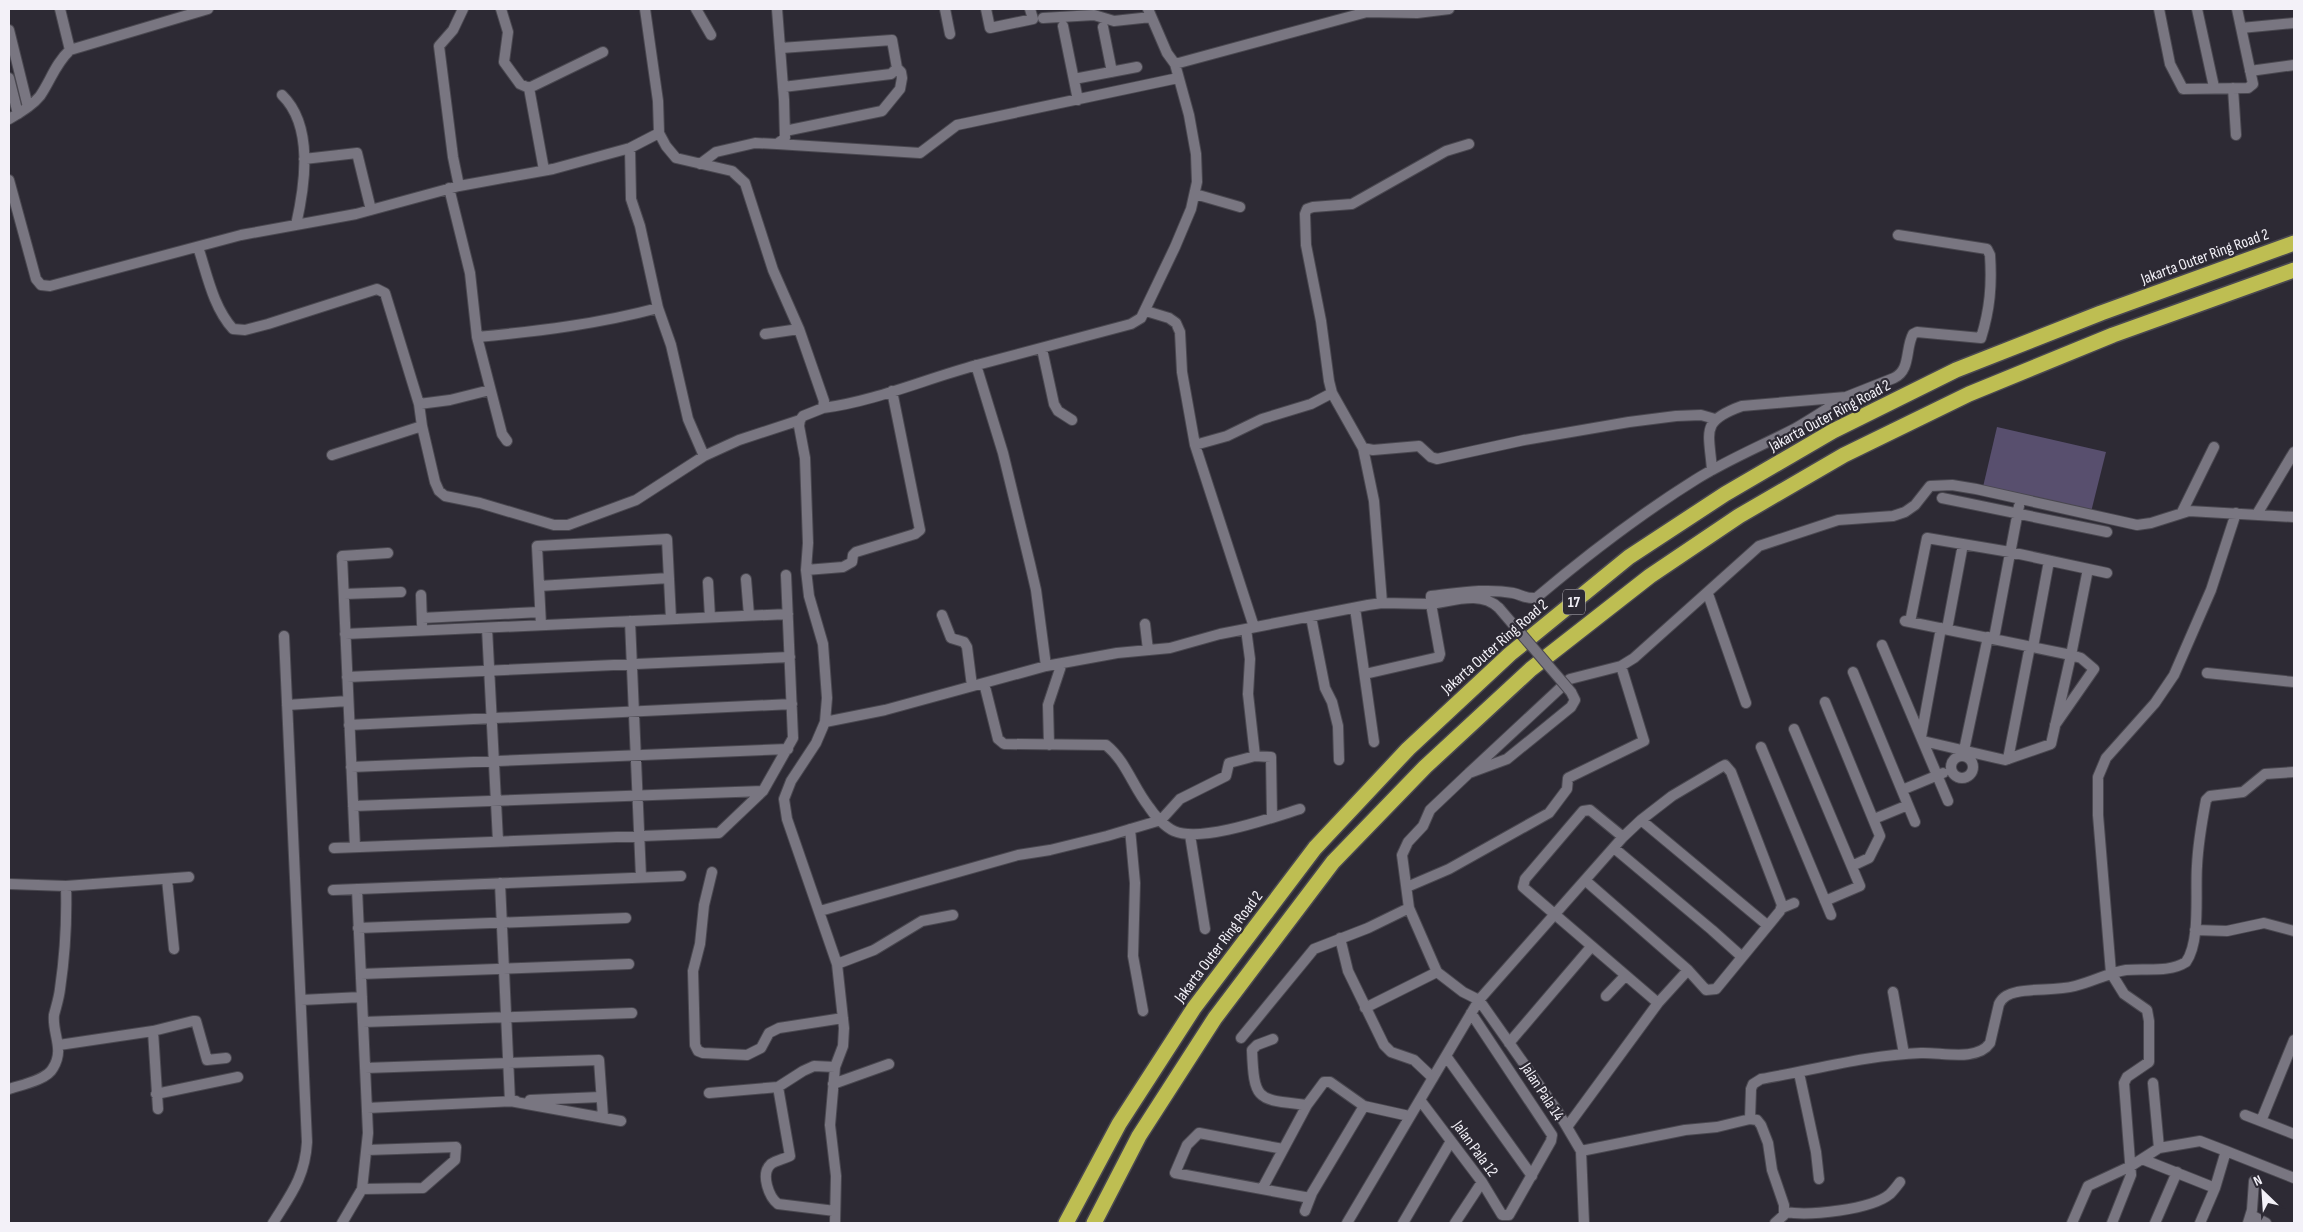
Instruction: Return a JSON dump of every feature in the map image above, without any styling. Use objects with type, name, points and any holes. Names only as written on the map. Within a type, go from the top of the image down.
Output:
[{"type":"highway","name":"Jakarta Outer Ring Road 2","points":[[1066,1223],[1119,1124],[1194,1008],[1315,848],[1408,749],[1510,654],[1629,557],[1725,494],[1833,431],[1956,370],[2101,313],[2294,243]]},
{"type":"highway","name":"17","points":[[1094,1223],[1139,1136],[1215,1018],[1333,862],[1424,767],[1539,663],[1658,570],[1739,516],[1844,455],[1969,394],[2104,338],[2294,270]]},
{"type":"street","points":[[60,9],[70,50]]},
{"type":"street","points":[[9,78],[13,117],[39,97],[59,61],[70,50],[208,9]]},
{"type":"street","points":[[463,9],[453,30],[439,46],[453,157],[454,187],[470,273],[477,336],[502,434],[507,441]]},
{"type":"street","points":[[501,9],[508,32],[504,62],[520,84],[529,88],[603,52]]},
{"type":"street","points":[[646,9],[658,101],[659,133],[666,146],[676,158],[732,171],[745,183],[773,270],[799,329],[822,393],[823,408]]},
{"type":"street","points":[[696,9],[712,35]]},
{"type":"street","points":[[777,9],[784,88],[785,131],[785,138],[777,144]]},
{"type":"street","points":[[945,9],[950,34]]},
{"type":"street","points":[[986,9],[990,28],[1032,19],[1030,9]]},
{"type":"street","points":[[1175,64],[1367,12],[1417,13],[1449,9]]},
{"type":"street","points":[[2158,9],[2170,64],[2183,89],[2214,87],[2248,88],[2253,84],[2237,9]]},
{"type":"street","points":[[2197,9],[2214,87]]},
{"type":"street","points":[[198,247],[224,319],[233,329],[245,330],[268,324],[377,289],[385,293],[419,404],[422,426],[435,482],[439,491],[444,496],[495,507],[554,525],[568,525],[636,500],[704,456],[739,440],[800,420],[803,416],[823,408],[848,405],[976,365],[1131,324],[1141,318],[1175,247],[1195,194],[1198,176],[1189,115],[1175,64],[1167,53],[1149,13],[1114,21],[1094,15],[1049,15]]},
{"type":"street","points":[[2241,28],[2294,22]]},
{"type":"street","points":[[1063,26],[1078,100]]},
{"type":"street","points":[[1103,27],[1112,72]]},
{"type":"street","points":[[9,30],[28,107]]},
{"type":"street","points":[[780,48],[892,40],[897,68],[901,72],[902,78],[900,89],[882,111],[785,131]]},
{"type":"street","points":[[2250,71],[2294,65]]},
{"type":"street","points":[[1074,79],[1137,67]]},
{"type":"street","points":[[784,88],[891,74],[897,68]]},
{"type":"street","points":[[700,164],[716,152],[756,143],[920,154],[957,125],[1178,78]]},
{"type":"street","points":[[529,88],[544,170]]},
{"type":"street","points":[[2234,88],[2236,135]]},
{"type":"street","points":[[282,95],[290,103],[295,113],[300,130],[304,159],[304,184],[296,225]]},
{"type":"street","points":[[9,180],[36,279],[41,285],[50,286],[241,235],[371,210],[454,187],[544,170],[630,148],[659,133]]},
{"type":"street","points":[[1382,603],[1374,502],[1364,448],[1332,393],[1327,375],[1311,264],[1306,245],[1305,214],[1307,209],[1313,207],[1352,204],[1446,152],[1469,144]]},
{"type":"street","points":[[630,148],[632,199],[640,226],[658,308],[671,345],[688,419],[704,456]]},
{"type":"street","points":[[304,159],[357,154],[371,210]]},
{"type":"street","points":[[1195,194],[1240,208]]},
{"type":"street","points":[[1365,674],[1408,663],[1434,660],[1438,657],[1440,654],[1431,596],[1470,591],[1514,593],[1528,599],[1536,598],[1595,548],[1657,504],[1712,470],[1794,429],[1846,397],[1901,375],[1905,369],[1909,342],[1913,334],[1917,332],[1981,338],[1988,314],[1992,278],[1990,255],[1987,249],[1898,235]]},
{"type":"street","points":[[477,336],[553,330],[611,320],[658,308]]},
{"type":"street","points":[[1146,311],[1169,318],[1176,323],[1180,332],[1182,372],[1195,445],[1250,628],[1248,694],[1255,756]]},
{"type":"street","points":[[765,334],[799,329]]},
{"type":"street","points":[[1042,349],[1054,404],[1058,411],[1072,420]]},
{"type":"street","points":[[976,365],[1003,453],[1030,564],[1037,598],[1046,666]]},
{"type":"street","points":[[419,404],[450,400],[490,390]]},
{"type":"street","points":[[806,570],[843,567],[852,562],[853,555],[856,552],[915,534],[920,530],[892,392]]},
{"type":"street","points":[[1195,445],[1227,436],[1262,419],[1311,404],[1332,393]]},
{"type":"street","points":[[1712,470],[1709,428],[1715,419],[1742,406],[1846,397]]},
{"type":"street","points":[[1364,448],[1373,450],[1419,446],[1432,458],[1437,459],[1524,440],[1629,422],[1693,415],[1715,419]]},
{"type":"street","points":[[800,420],[805,458],[808,511],[806,570],[808,596],[824,654],[827,698],[825,722],[816,743],[791,781],[784,799],[787,819],[837,964],[843,1018],[843,1046],[835,1067],[830,1125],[836,1176],[835,1223]]},
{"type":"street","points":[[332,455],[422,426]]},
{"type":"street","points":[[2182,512],[2214,447]]},
{"type":"street","points":[[2257,514],[2294,452]]},
{"type":"street","points":[[1584,1223],[1581,1151],[1567,1127],[1479,1000],[1463,992],[1437,972],[1409,908],[1402,855],[1408,842],[1422,826],[1430,810],[1570,679],[1621,666],[1634,658],[1708,594],[1759,546],[1838,520],[1893,516],[1905,512],[1916,505],[1928,488],[1952,486],[2020,498],[2136,525],[2151,523],[2182,512],[2294,517]]},
{"type":"street","points":[[1942,498],[2018,512],[2106,532]]},
{"type":"street","points":[[1964,753],[1973,765],[1973,772],[1968,777],[1961,778],[1955,775],[1952,763],[1964,753],[2010,552],[2020,498]]},
{"type":"street","points":[[2112,1223],[2130,1179],[2131,1166],[2124,1083],[2127,1077],[2150,1060],[2149,1013],[2124,994],[2111,973],[2098,815],[2098,777],[2106,758],[2155,703],[2174,674],[2210,590],[2236,513]]},
{"type":"street","points":[[541,625],[537,546],[667,538],[671,619]]},
{"type":"street","points":[[2055,725],[2094,670],[2081,658],[2071,655],[1991,637],[1908,622],[1927,538],[2010,552],[2107,573]]},
{"type":"street","points":[[1922,739],[1962,544]]},
{"type":"street","points":[[355,847],[342,556],[388,553]]},
{"type":"street","points":[[2008,758],[2049,561]]},
{"type":"street","points":[[1922,739],[1964,753],[2008,758],[2051,744],[2088,569]]},
{"type":"street","points":[[334,848],[719,833],[763,791],[794,738],[786,575]]},
{"type":"street","points":[[539,586],[669,578]]},
{"type":"street","points":[[746,579],[748,616]]},
{"type":"street","points":[[708,582],[710,617]]},
{"type":"street","points":[[344,594],[401,592]]},
{"type":"street","points":[[1708,594],[1746,703]]},
{"type":"street","points":[[421,595],[423,630]]},
{"type":"street","points":[[825,722],[885,710],[1046,666],[1117,653],[1170,648],[1250,628],[1355,608],[1382,603],[1431,604],[1470,598],[1486,598],[1499,608],[1571,692],[1575,700],[1571,707],[1507,759],[1469,773]]},
{"type":"street","points":[[1355,608],[1374,742]]},
{"type":"street","points":[[422,618],[540,612]]},
{"type":"street","points":[[345,634],[788,614]]},
{"type":"street","points":[[942,614],[951,638],[964,642],[967,647],[972,686]]},
{"type":"street","points":[[1311,617],[1326,688],[1332,702],[1338,726],[1339,760]]},
{"type":"street","points":[[630,621],[641,877]]},
{"type":"street","points":[[1145,624],[1148,650]]},
{"type":"street","points":[[487,628],[498,841]]},
{"type":"street","points":[[272,1223],[298,1182],[306,1161],[307,1142],[284,636]]},
{"type":"street","points":[[1882,645],[1948,801]]},
{"type":"street","points":[[347,677],[790,657]]},
{"type":"street","points":[[1049,745],[1048,705],[1062,663]]},
{"type":"street","points":[[1407,887],[1449,869],[1549,813],[1567,789],[1568,778],[1644,741],[1621,666]]},
{"type":"street","points":[[1853,672],[1915,822]]},
{"type":"street","points":[[2207,673],[2294,682]]},
{"type":"street","points":[[984,683],[998,739],[1004,744],[1013,746],[1106,745],[1116,753],[1149,807],[1173,831],[1190,835],[1246,826],[1300,809]]},
{"type":"street","points":[[287,705],[348,701]]},
{"type":"street","points":[[1825,702],[1880,836],[1868,858],[1852,866]]},
{"type":"street","points":[[349,725],[792,704]]},
{"type":"street","points":[[1794,729],[1860,886],[1825,901]]},
{"type":"street","points":[[1761,747],[1831,915]]},
{"type":"street","points":[[351,767],[788,749]]},
{"type":"street","points":[[820,911],[1018,855],[1050,850],[1161,820],[1180,799],[1226,776],[1229,763],[1255,756],[1271,757],[1272,818]]},
{"type":"street","points":[[1347,1223],[1479,1000],[1623,837],[1672,796],[1725,765],[1732,772],[1778,892],[1782,908]]},
{"type":"street","points":[[1902,790],[1952,769]]},
{"type":"street","points":[[1750,1119],[1753,1084],[1761,1079],[1886,1056],[1904,1054],[1968,1054],[1983,1050],[1988,1047],[1994,1036],[1999,1004],[2004,997],[2016,992],[2075,986],[2111,973],[2180,966],[2189,959],[2195,930],[2197,865],[2206,800],[2210,796],[2243,792],[2265,774],[2294,772]]},
{"type":"street","points":[[353,806],[763,791]]},
{"type":"street","points":[[1874,820],[1908,805]]},
{"type":"street","points":[[1623,837],[1590,810],[1587,810],[1579,815],[1523,884],[1525,891],[1658,1003]]},
{"type":"street","points":[[1641,820],[1767,925]]},
{"type":"street","points":[[1130,829],[1134,883],[1133,956],[1143,1011]]},
{"type":"street","points":[[1190,835],[1205,930]]},
{"type":"street","points":[[1614,848],[1741,956]]},
{"type":"street","points":[[712,872],[704,905],[700,944],[694,971],[695,1045],[698,1051],[703,1053],[747,1055],[761,1048],[769,1033],[778,1028],[843,1018]]},
{"type":"street","points":[[334,890],[681,876]]},
{"type":"street","points":[[9,884],[66,886],[189,877]]},
{"type":"street","points":[[168,879],[174,949]]},
{"type":"street","points":[[1586,880],[1688,970],[1706,990],[1713,990],[1782,908],[1794,903]]},
{"type":"street","points":[[500,883],[510,1101]]},
{"type":"street","points":[[9,1088],[46,1076],[53,1069],[59,1045],[54,1017],[60,991],[65,950],[66,886]]},
{"type":"street","points":[[342,1223],[362,1189],[367,1150],[367,1108],[357,888]]},
{"type":"street","points":[[1241,1038],[1314,948],[1368,928],[1409,908]]},
{"type":"street","points":[[837,964],[874,950],[922,921],[953,915]]},
{"type":"street","points":[[358,928],[626,918]]},
{"type":"street","points":[[2195,930],[2227,931],[2264,923],[2294,931]]},
{"type":"street","points":[[1340,938],[1348,971],[1384,1045],[1391,1052],[1414,1060],[1433,1078]]},
{"type":"street","points":[[1509,1043],[1591,947]]},
{"type":"street","points":[[361,974],[629,964]]},
{"type":"street","points":[[1567,1127],[1658,1003],[1688,970]]},
{"type":"street","points":[[1365,1008],[1437,972]]},
{"type":"street","points":[[1606,996],[1625,976]]},
{"type":"street","points":[[1893,992],[1904,1054]]},
{"type":"street","points":[[300,1000],[362,997]]},
{"type":"street","points":[[363,1022],[632,1013]]},
{"type":"street","name":"Jalan Pala 14","points":[[1471,1013],[1550,1130],[1551,1141],[1510,1213],[1506,1216]]},
{"type":"street","points":[[59,1045],[153,1031],[196,1021],[206,1060],[212,1061],[226,1058]]},
{"type":"street","points":[[153,1031],[158,1109]]},
{"type":"street","points":[[1273,1039],[1256,1044],[1252,1050],[1257,1090],[1260,1096],[1268,1100],[1307,1105]]},
{"type":"street","points":[[2261,1121],[2294,1040]]},
{"type":"street","points":[[1446,1056],[1532,1176]]},
{"type":"street","points":[[365,1068],[599,1060],[603,1117]]},
{"type":"street","points":[[833,1084],[889,1064]]},
{"type":"street","points":[[709,1094],[778,1087],[802,1070],[814,1066],[835,1067]]},
{"type":"street","points":[[1799,1073],[1816,1152],[1819,1179]]},
{"type":"street","points":[[156,1094],[238,1077]]},
{"type":"street","points":[[1262,1189],[1307,1105],[1324,1082],[1330,1082],[1364,1106],[1409,1116]]},
{"type":"street","points":[[2153,1083],[2159,1148]]},
{"type":"street","points":[[778,1087],[790,1156],[771,1165],[766,1172],[768,1191],[772,1200],[778,1204],[836,1211]]},
{"type":"street","points":[[367,1108],[601,1097]]},
{"type":"street","name":"Jalan Pala 12","points":[[1420,1100],[1482,1182],[1502,1215],[1506,1216]]},
{"type":"street","points":[[510,1101],[622,1121]]},
{"type":"street","points":[[1306,1211],[1310,1198],[1364,1106]]},
{"type":"street","points":[[2245,1115],[2294,1134]]},
{"type":"street","points":[[1581,1151],[1685,1130],[1717,1127],[1750,1119],[1757,1120],[1768,1143],[1772,1170],[1785,1212]]},
{"type":"street","points":[[1283,1149],[1199,1133],[1187,1145],[1175,1173],[1310,1198]]},
{"type":"street","points":[[1403,1223],[1451,1141]]},
{"type":"street","points":[[2072,1223],[2088,1186],[2131,1166],[2159,1148],[2200,1141],[2294,1178]]},
{"type":"street","points":[[362,1189],[423,1188],[455,1160],[456,1147],[367,1150]]},
{"type":"street","points":[[2200,1223],[2215,1188],[2226,1151]]},
{"type":"street","points":[[2142,1159],[2215,1188]]},
{"type":"street","points":[[2155,1223],[2177,1172]]},
{"type":"street","points":[[2254,1181],[2250,1219],[2266,1223]]},
{"type":"street","points":[[1455,1223],[1482,1182]]},
{"type":"street","points":[[1785,1212],[1811,1214],[1859,1207],[1890,1194],[1900,1182]]},
{"type":"street","points":[[1775,1223],[1785,1212]]},
{"type":"shaded area","points":[[1997,427],[2106,452],[2091,512],[1983,487]]}]
